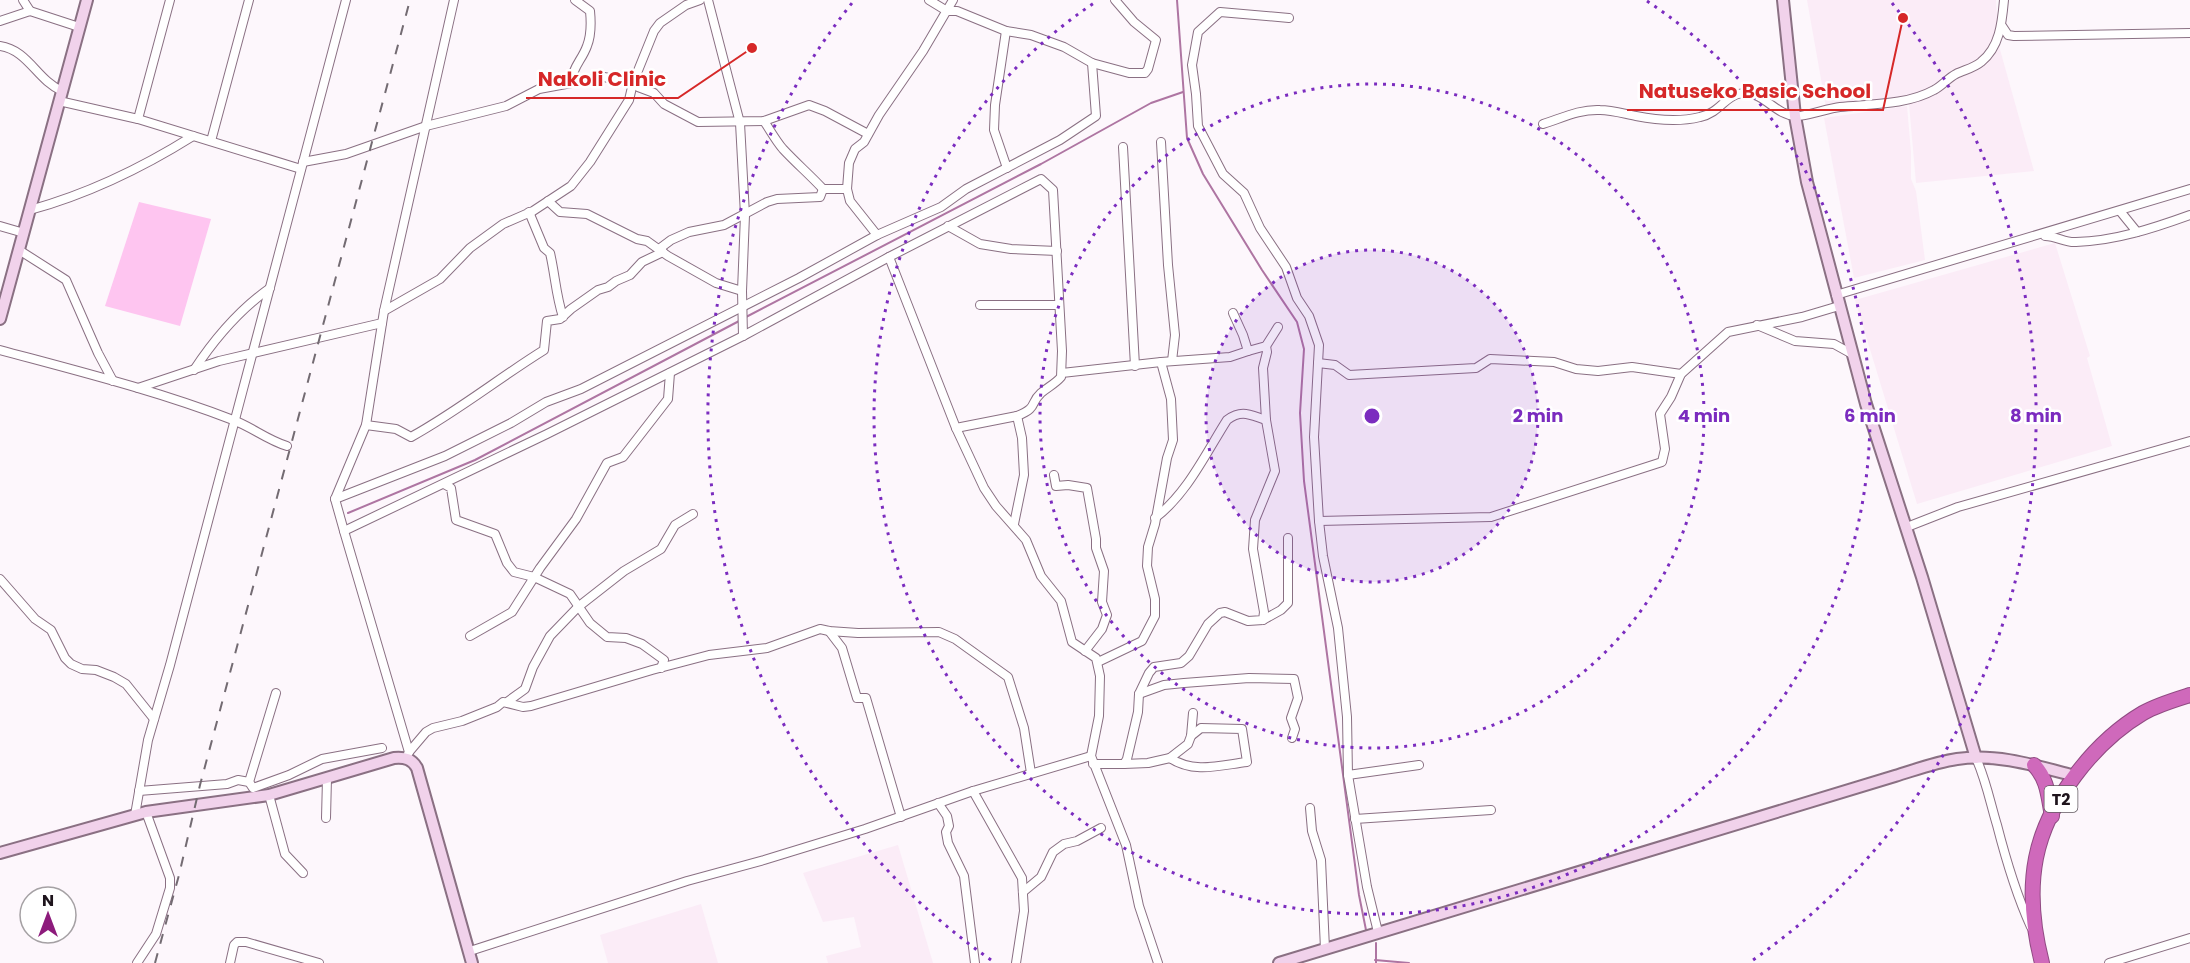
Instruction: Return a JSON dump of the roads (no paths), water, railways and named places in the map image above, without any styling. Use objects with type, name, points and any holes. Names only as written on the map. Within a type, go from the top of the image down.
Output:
[{"type":"highway","name":"T2","points":[[2042,963],[2035,934],[2032,904],[2036,857],[2064,792],[2087,760],[2122,727],[2145,712],[2190,695]]},
{"type":"highway","points":[[2034,765],[2047,783],[2052,816]]},
{"type":"street","points":[[23,0],[30,10],[80,27]]},
{"type":"street","points":[[0,319],[87,0]]},
{"type":"street","points":[[138,119],[170,0]]},
{"type":"street","points":[[211,141],[249,0]]},
{"type":"street","points":[[137,963],[156,934],[170,888],[170,878],[141,813],[139,791],[148,740],[346,0]]},
{"type":"street","points":[[454,0],[384,311],[366,425],[335,499],[408,755],[417,768],[472,963]]},
{"type":"street","points":[[571,82],[575,66],[589,40],[590,11],[575,0]]},
{"type":"street","points":[[384,311],[440,279],[470,248],[503,224],[566,190],[590,162],[629,100],[633,82],[654,31],[660,23],[686,4],[700,0]]},
{"type":"street","points":[[708,0],[740,123],[745,215],[743,336]]},
{"type":"street","points":[[929,0],[947,10],[957,11],[1006,31],[1031,35],[1064,47],[1092,63],[1129,73],[1145,73],[1156,40],[1134,22],[1115,0]]},
{"type":"street","points":[[877,235],[850,201],[846,189],[849,163],[855,148],[864,142],[953,0]]},
{"type":"street","points":[[1783,0],[1796,116],[1807,182],[1852,354],[1866,404],[1907,527],[1976,758],[1984,776],[2007,864],[2019,901],[2035,934]]},
{"type":"street","points":[[1544,124],[1583,110],[1603,110],[1674,120],[1700,117],[1716,112],[1729,98],[1738,93],[1756,94],[1776,108],[1796,116],[1826,109],[1905,100],[1921,95],[1982,61],[1995,44],[2002,26],[2004,0]]},
{"type":"street","points":[[0,21],[30,10]]},
{"type":"street","points":[[1289,18],[1220,12],[1198,32],[1192,65],[1197,94],[1198,126],[1223,174],[1244,193],[1260,228],[1286,267],[1297,298],[1309,316],[1319,345],[1314,437],[1319,521],[1323,556],[1338,628],[1347,717],[1348,775],[1367,887],[1378,932]]},
{"type":"street","points":[[2002,26],[2008,35],[2014,36],[2190,33]]},
{"type":"street","points":[[1006,31],[995,105],[994,130],[1006,168]]},
{"type":"street","points":[[1995,44],[2014,36]]},
{"type":"street","points":[[0,42],[0,47],[18,51],[60,96],[193,136],[302,165],[346,154],[426,126],[506,106],[539,89],[604,77],[633,82],[638,87],[654,93],[664,104],[698,122],[764,121],[810,105],[868,134]]},
{"type":"street","points":[[335,499],[445,456],[511,423],[546,402],[581,389],[799,278],[877,235],[941,207],[966,189],[1060,140],[1096,116],[1092,63]]},
{"type":"street","points":[[764,121],[782,148],[809,172],[823,189]]},
{"type":"street","points":[[30,210],[64,201],[100,186],[160,156],[193,136]]},
{"type":"street","points":[[1161,142],[1168,265],[1175,335],[1172,361]]},
{"type":"street","points":[[1123,147],[1135,366]]},
{"type":"street","points":[[344,531],[670,373],[1041,179],[1053,189],[1062,373],[1058,380],[1039,395],[1031,410],[1017,416],[956,428]]},
{"type":"street","points":[[823,189],[846,189]]},
{"type":"street","points":[[366,425],[396,429],[411,437],[473,399],[544,350],[548,321],[560,319],[598,290],[609,287],[630,275],[642,262],[661,251],[671,240],[689,232],[724,225],[777,199],[820,196],[823,189]]},
{"type":"street","points":[[1319,521],[1491,518],[1648,468],[1662,462],[1665,449],[1660,414],[1671,398],[1681,374],[1728,332],[1802,317],[1838,300],[2190,189]]},
{"type":"street","points":[[548,201],[560,212],[587,214],[647,241],[716,283],[742,291]]},
{"type":"street","points":[[2120,211],[2137,232]]},
{"type":"street","points":[[529,212],[544,248],[550,253],[557,299],[563,317]]},
{"type":"street","points":[[2038,236],[2055,236],[2067,242],[2076,242],[2137,232],[2190,216]]},
{"type":"street","points":[[0,226],[24,233]]},
{"type":"street","points":[[948,226],[980,244],[1011,249],[1057,251]]},
{"type":"street","points":[[19,250],[66,280],[113,381]]},
{"type":"street","points":[[889,257],[956,428],[984,488],[996,506],[1026,540],[1041,576],[1061,601],[1072,642],[1096,658],[1098,663],[1099,716],[1092,760],[1126,845],[1139,906],[1158,963]]},
{"type":"street","points":[[194,370],[232,319],[270,288]]},
{"type":"street","points":[[981,305],[1059,305]]},
{"type":"street","points":[[1233,313],[1248,351]]},
{"type":"street","points":[[138,388],[219,361],[382,323]]},
{"type":"street","points":[[1757,325],[1795,340],[1834,344],[1852,354]]},
{"type":"street","points":[[1263,620],[1264,612],[1253,549],[1255,520],[1275,471],[1266,420],[1263,368],[1267,352],[1266,346],[1278,327]]},
{"type":"street","points":[[1062,373],[1230,357],[1266,346]]},
{"type":"street","points":[[0,350],[138,388],[235,420],[287,446]]},
{"type":"street","points":[[1318,363],[1335,365],[1349,375],[1476,368],[1490,359],[1554,362],[1576,369],[1598,371],[1632,367],[1681,374]]},
{"type":"street","points":[[1098,663],[1142,641],[1155,616],[1155,599],[1147,566],[1148,548],[1173,440],[1171,399],[1161,362]]},
{"type":"street","points":[[470,636],[512,612],[576,519],[607,463],[623,457],[668,399],[670,373]]},
{"type":"street","points":[[1155,518],[1167,509],[1183,489],[1227,420],[1235,413],[1266,420]]},
{"type":"street","points":[[1014,524],[1024,475],[1022,438],[1017,416]]},
{"type":"street","points":[[1907,527],[1958,507],[2190,441]]},
{"type":"street","points":[[1054,475],[1056,486],[1087,488],[1096,548],[1104,571],[1102,602],[1107,615],[1102,628],[1085,651]]},
{"type":"street","points":[[444,484],[451,488],[456,520],[495,534],[507,563],[514,572],[534,577],[570,594],[590,623],[607,637],[626,638],[642,644],[664,660],[661,668]]},
{"type":"street","points":[[0,853],[141,813],[270,795],[408,755],[426,732],[433,728],[462,721],[497,707],[525,689],[550,636],[578,607],[624,571],[661,549],[675,525],[693,514]]},
{"type":"street","points":[[1124,764],[1138,712],[1139,694],[1149,673],[1154,668],[1181,663],[1189,656],[1208,624],[1220,613],[1225,612],[1248,621],[1263,620],[1281,610],[1288,603],[1288,538]]},
{"type":"street","points":[[0,579],[35,618],[54,634],[65,658],[71,664],[114,677],[126,684],[154,719]]},
{"type":"street","points":[[507,702],[523,707],[531,706],[709,656],[767,648],[820,628],[829,631],[888,634],[939,632],[955,639],[1008,677],[1024,728],[1031,773]]},
{"type":"street","points":[[829,631],[842,648],[857,698],[866,698],[901,817]]},
{"type":"street","points":[[1139,694],[1173,684],[1249,678],[1294,679],[1298,698],[1291,718],[1295,729],[1292,738]]},
{"type":"street","points":[[249,782],[276,693]]},
{"type":"street","points":[[470,951],[687,880],[764,860],[901,817],[1031,773],[1092,760],[1124,764],[1148,763],[1170,758],[1188,744],[1193,713]]},
{"type":"street","points":[[1170,758],[1179,764],[1205,768],[1247,762],[1242,729],[1201,728],[1191,736]]},
{"type":"street","points":[[139,791],[227,784],[238,780],[249,782],[253,788],[289,775],[321,759],[382,748]]},
{"type":"street","points":[[1279,963],[1957,759],[1996,758],[2075,776]]},
{"type":"street","points":[[1348,775],[1419,765]]},
{"type":"street","points":[[326,818],[327,778]]},
{"type":"street","points":[[974,791],[1022,879],[1024,911],[1016,963]]},
{"type":"street","points":[[270,795],[285,854],[303,873]]},
{"type":"street","points":[[938,803],[947,816],[948,843],[964,876],[975,963]]},
{"type":"street","points":[[1310,808],[1312,831],[1321,860],[1325,950]]},
{"type":"street","points":[[1355,819],[1491,810]]},
{"type":"street","points":[[1023,892],[1041,877],[1053,852],[1064,844],[1077,841],[1101,828]]},
{"type":"street","points":[[2109,963],[2190,938]]},
{"type":"street","points":[[230,963],[234,945],[237,942],[246,942],[292,959],[319,963]]},
{"type":"waterway","points":[[1177,0],[1187,138],[1203,174],[1297,322],[1304,349],[1300,413],[1304,481],[1359,895],[1366,930]]},
{"type":"waterway","points":[[746,317],[1041,164],[1151,103],[1183,92]]},
{"type":"waterway","points":[[348,513],[475,460],[741,320]]},
{"type":"waterway","points":[[1376,943],[1376,963]]},
{"type":"waterway","points":[[1375,960],[1409,963]]},
{"type":"railway","points":[[155,963],[200,785],[410,0]]},
{"type":"place","name":"Natuseko Basic School","points":[[1903,18]]},
{"type":"place","name":"Nakoli Clinic","points":[[752,48]]}]
